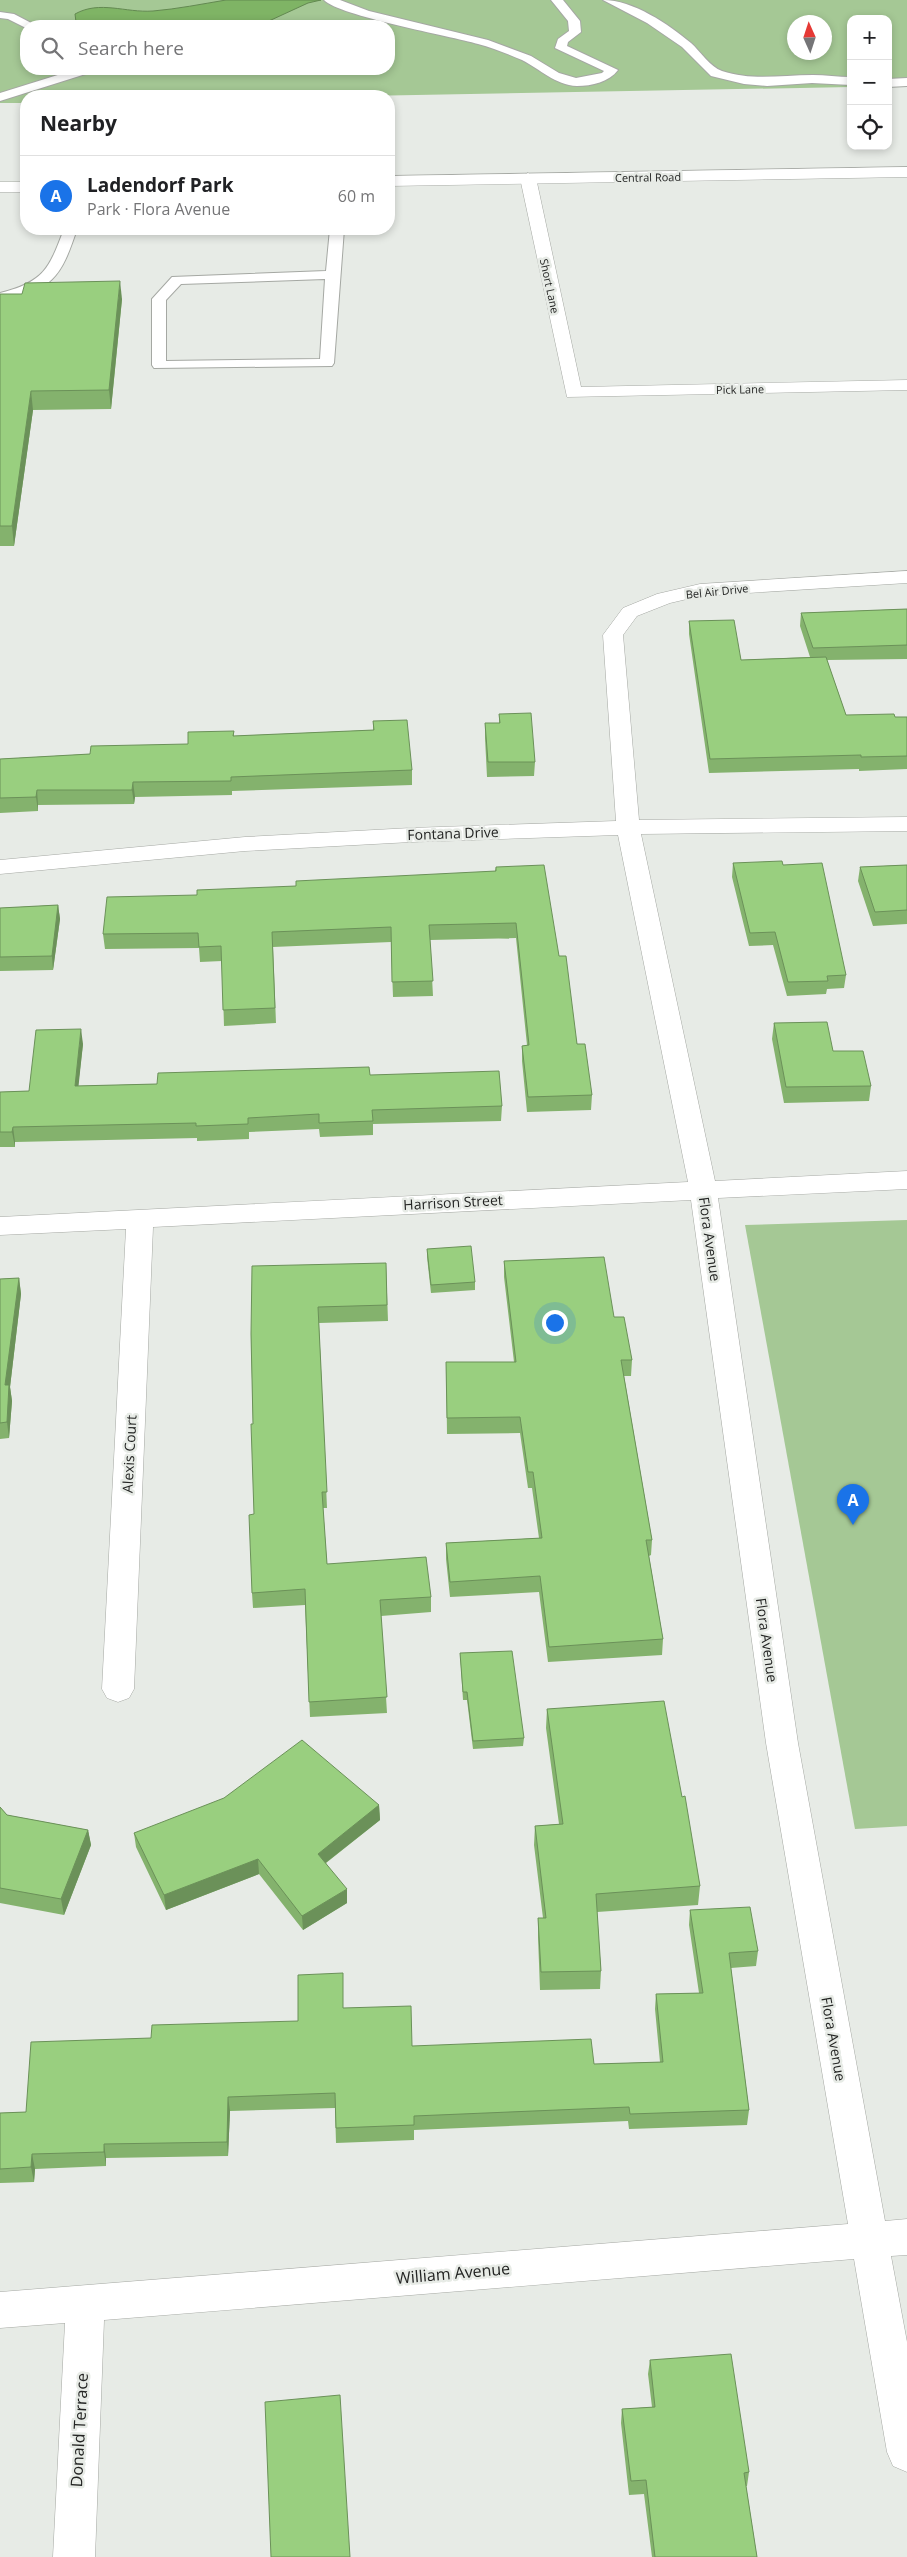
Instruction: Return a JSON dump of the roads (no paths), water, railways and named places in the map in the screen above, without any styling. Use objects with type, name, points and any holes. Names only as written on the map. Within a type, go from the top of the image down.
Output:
[{"type":"street","name":"Central Road","points":[[395,181],[907,172]]},
{"type":"street","name":"Short Lane","points":[[528,178],[573,392]]},
{"type":"street","points":[[0,187],[20,187]]},
{"type":"street","name":"Pick Lane","points":[[573,392],[907,385]]},
{"type":"street","name":"Bel Air Drive","points":[[628,827],[613,635],[630,612],[664,598],[700,590],[907,577]]},
{"type":"street","name":"Fontana Drive","points":[[0,866],[244,844],[441,833],[628,827],[907,824]]},
{"type":"street","name":"Flora Avenue","points":[[628,827],[703,1189],[782,1743],[907,2452]]},
{"type":"street","name":"Harrison Street","points":[[0,1226],[907,1180]]},
{"type":"street","name":"Alexis Court","points":[[118,1689],[140,1219]]},
{"type":"street","name":"William Avenue","points":[[0,2310],[907,2237]]},
{"type":"street","name":"Donald Terrace","points":[[74,2557],[85,2303]]},
{"type":"lane","points":[[330,0],[365,13],[394,20]]},
{"type":"lane","points":[[395,20],[484,42],[527,58],[555,76],[576,82],[606,76],[612,70],[561,48],[562,41],[575,32],[575,26],[574,21],[557,0]]},
{"type":"lane","points":[[609,0],[651,21],[679,40],[715,73],[744,80],[767,82],[812,79],[847,81]]},
{"type":"lane","points":[[0,15],[10,16],[20,21]]},
{"type":"lane","points":[[27,90],[71,75]]},
{"type":"lane","points":[[892,83],[907,82]]},
{"type":"lane","points":[[0,97],[7,97],[20,93]]},
{"type":"lane","points":[[0,298],[26,290],[48,278],[57,267],[68,235]]},
{"type":"lane","points":[[332,275],[177,280],[159,299],[159,365],[327,363],[336,235]]},
{"type":"place","name":"Ladendorf Park","points":[[853,1525]]}]
